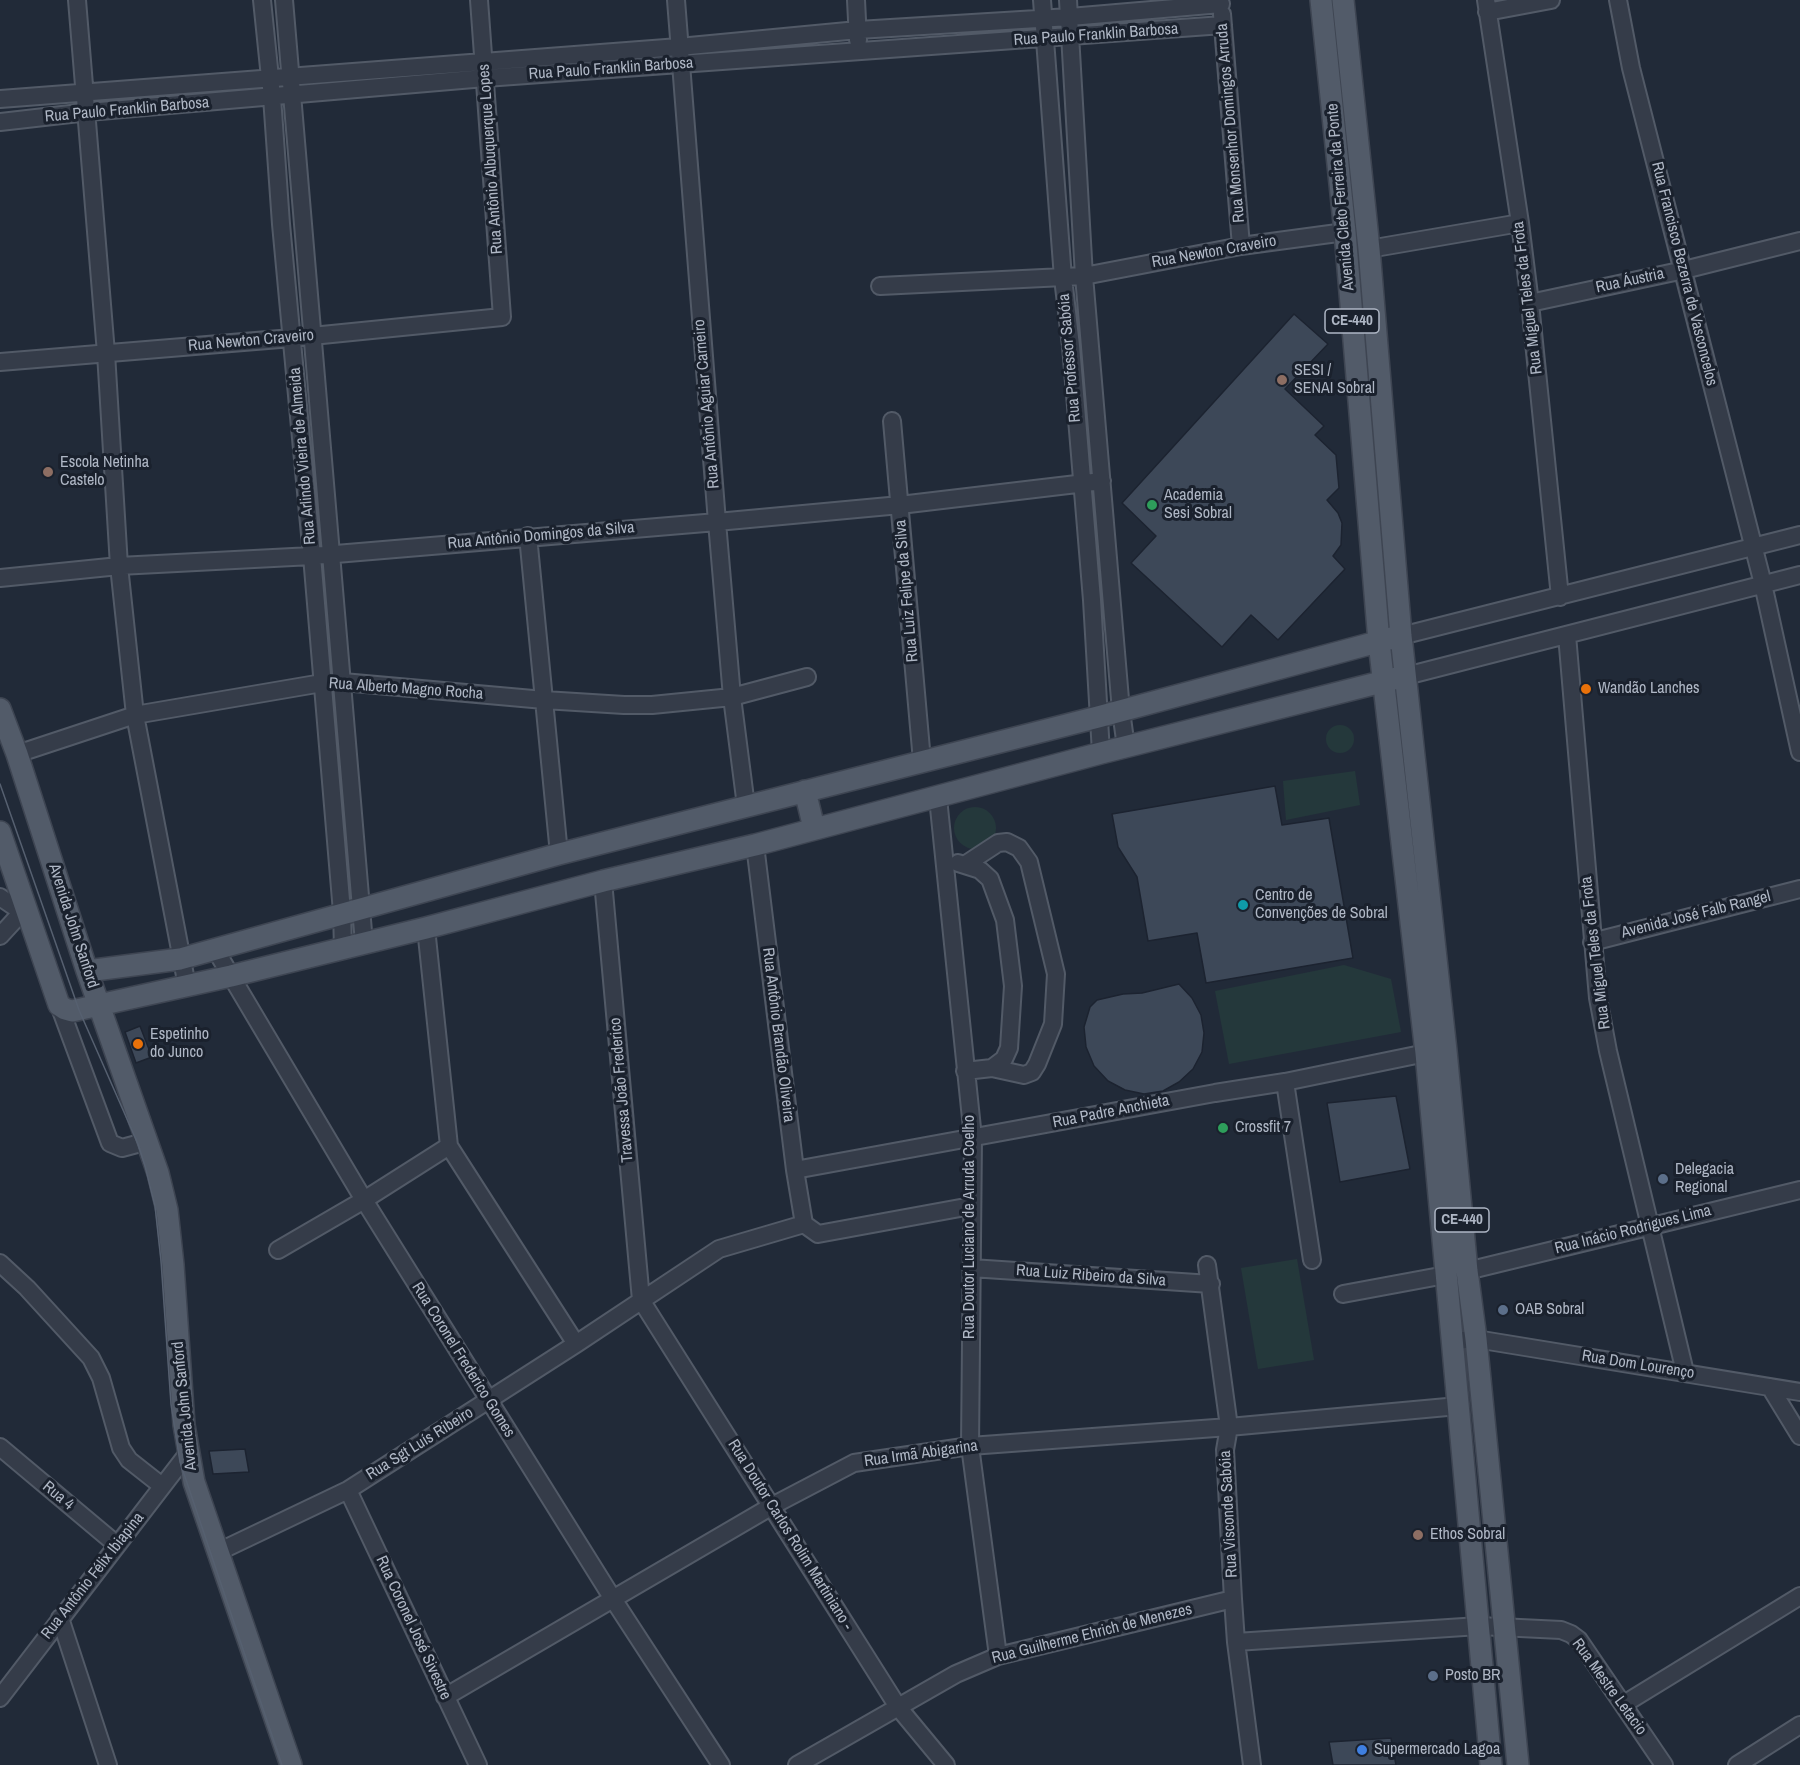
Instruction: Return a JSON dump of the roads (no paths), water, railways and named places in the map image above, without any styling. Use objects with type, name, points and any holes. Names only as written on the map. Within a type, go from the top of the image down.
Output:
[{"type":"main road","name":"Avenida Cleto Ferreira da Ponte","points":[[1321,0],[1345,232],[1384,682]]},
{"type":"main road","name":"Avenida Cleto Ferreira da Ponte","points":[[1343,0],[1369,249],[1406,676]]},
{"type":"main road","points":[[87,971],[180,958],[559,854],[1098,717],[1401,636]]},
{"type":"main road","points":[[0,832],[25,915],[59,1005],[72,1011],[231,976],[364,943],[938,798],[1101,753],[1406,676]]},
{"type":"main road","name":"CE-440","points":[[1406,676],[1457,1274],[1453,1341],[1458,1406],[1491,1765]]},
{"type":"main road","name":"CE-440","points":[[1384,682],[1426,1053],[1457,1274],[1476,1339],[1518,1765]]},
{"type":"main road","name":"Avenida John Sanford","points":[[0,709],[17,754],[87,971],[148,1141],[167,1210],[188,1454],[194,1482],[291,1765]]},
{"type":"main road","points":[[805,791],[814,828]]},
{"type":"street","points":[[77,0],[106,353],[119,566],[135,715],[187,986]]},
{"type":"street","name":"Rua Arlindo Vieira de Almeida","points":[[262,0],[322,683],[352,910]]},
{"type":"street","name":"Rua Arlindo Vieira de Almeida","points":[[284,0],[343,682],[352,910]]},
{"type":"street","name":"Rua Antônio Albuquerque Lopes","points":[[479,0],[502,317]]},
{"type":"street","name":"Rua Antônio Aguiar Carneiro","points":[[676,0],[732,697],[746,806]]},
{"type":"street","points":[[856,0],[859,53]]},
{"type":"street","name":"Rua Professor Sabóia","points":[[1042,0],[1062,278],[1071,346],[1092,600],[1101,753]]},
{"type":"street","name":"Rua Professor Sabóia","points":[[1068,0],[1072,37],[1084,276],[1120,711],[1126,747]]},
{"type":"street","points":[[1486,6],[1551,0]]},
{"type":"street","name":"Rua Francisco Bezerra de Vasconcelos","points":[[1618,0],[1631,68],[1763,584]]},
{"type":"street","name":"Rua Paulo Franklin Barbosa","points":[[0,122],[88,112],[272,98],[679,47],[858,30],[1070,17],[1221,2]]},
{"type":"street","name":"Rua Monsenhor Domingos Arruda","points":[[1221,2],[1241,246]]},
{"type":"street","name":"Rua Miguel Teles da Frota","points":[[1486,6],[1520,223],[1560,597]]},
{"type":"street","name":"Rua Paulo Franklin Barbosa","points":[[0,99],[269,78],[680,64],[798,57],[1223,25]]},
{"type":"street","points":[[796,36],[798,57]]},
{"type":"street","points":[[1369,249],[1520,223]]},
{"type":"street","points":[[281,224],[302,224]]},
{"type":"street","name":"Rua Newton Craveiro","points":[[1062,278],[1084,276],[1241,246],[1345,232]]},
{"type":"street","name":"Rua Áustria","points":[[1530,303],[1684,270],[1800,240]]},
{"type":"street","points":[[880,286],[1062,278]]},
{"type":"street","name":"Rua Newton Craveiro","points":[[0,362],[292,339],[502,317]]},
{"type":"street","points":[[1071,346],[1091,345]]},
{"type":"street","name":"Rua Luiz Felipe da Silva","points":[[892,422],[922,761]]},
{"type":"street","name":"Rua Antônio Domingos da Silva","points":[[0,578],[119,566],[312,556],[528,536],[717,522],[900,505],[1102,481]]},
{"type":"street","points":[[1401,636],[1800,535]]},
{"type":"street","points":[[528,536],[559,854]]},
{"type":"street","points":[[1406,676],[1800,575]]},
{"type":"street","points":[[1763,584],[1800,752]]},
{"type":"street","name":"Rua Miguel Teles da Frota","points":[[1567,634],[1598,998],[1608,1051],[1684,1372]]},
{"type":"street","name":"Rua Alberto Magno Rocha","points":[[17,754],[135,715],[322,683],[343,682],[544,700],[652,705],[732,697],[807,676]]},
{"type":"street","name":"Rua Doutor Luciano de Arruda Coelho","points":[[938,798],[973,1138],[970,1446],[998,1656]]},
{"type":"street","points":[[965,1071],[992,1068],[1024,1075],[1032,1072],[1053,1024],[1056,974],[1029,862],[1019,848],[1007,842],[998,843],[966,864]]},
{"type":"street","name":"Rua Antônio Brandão Oliveira","points":[[754,845],[795,1170],[804,1224]]},
{"type":"street","points":[[944,861],[966,864],[980,870],[990,879],[1005,920],[1013,986],[1010,1048],[1004,1059],[992,1068]]},
{"type":"street","name":"Travessa João Frederico","points":[[603,881],[641,1300]]},
{"type":"street","name":"Avenida José Falb Rangel","points":[[1592,942],[1800,889]]},
{"type":"street","points":[[0,897],[25,915],[0,936]]},
{"type":"street","points":[[352,910],[364,943]]},
{"type":"street","points":[[343,948],[352,910]]},
{"type":"street","points":[[426,927],[449,1146],[576,1344]]},
{"type":"street","name":"Rua Coronel Frederico Gomes","points":[[215,949],[364,1200],[488,1401],[721,1765]]},
{"type":"street","points":[[59,1005],[110,1143],[122,1148],[148,1141]]},
{"type":"street","name":"Rua Padre Anchieta","points":[[795,1170],[1285,1082],[1426,1053]]},
{"type":"street","points":[[1285,1082],[1312,1260]]},
{"type":"street","points":[[278,1250],[364,1200],[449,1146]]},
{"type":"street","name":"Rua Inácio Rodrigues Lima","points":[[1343,1294],[1457,1274],[1800,1190]]},
{"type":"street","points":[[804,1224],[818,1234],[971,1206]]},
{"type":"street","name":"Rua Sgt Luís Ribeiro","points":[[218,1552],[348,1490],[719,1249],[804,1224]]},
{"type":"street","points":[[0,1263],[27,1288],[91,1358],[102,1378],[121,1448],[129,1460],[162,1486]]},
{"type":"street","name":"Rua Visconde Sabóia","points":[[1208,1265],[1229,1427],[1225,1450],[1233,1599],[1236,1642],[1252,1765]]},
{"type":"street","name":"Rua Luiz Ribeiro da Silva","points":[[971,1268],[1211,1284]]},
{"type":"street","name":"Rua Doutor Carlos Rolim Martiniano -","points":[[641,1300],[898,1707],[946,1765]]},
{"type":"street","name":"Rua Dom Lourenço","points":[[1453,1341],[1476,1339],[1800,1392]]},
{"type":"street","points":[[1770,1387],[1800,1436]]},
{"type":"street","name":"Rua Irmã Abigarina","points":[[445,1697],[772,1506],[855,1463],[970,1446],[1229,1427],[1458,1406]]},
{"type":"street","name":"Rua 4","points":[[0,1447],[117,1545]]},
{"type":"street","name":"Rua Antônio Félix Ibiapina","points":[[0,1698],[188,1454]]},
{"type":"street","name":"Rua Coronel José Sivestre","points":[[348,1490],[478,1765]]},
{"type":"street","points":[[1624,1704],[1800,1596]]},
{"type":"street","name":"Rua Guilherme Ehrich de Menezes","points":[[797,1765],[956,1674],[998,1656],[1233,1599]]},
{"type":"street","points":[[60,1618],[108,1765]]},
{"type":"street","points":[[1236,1642],[1479,1626]]},
{"type":"street","name":"Rua Mestre Letacio","points":[[1479,1626],[1561,1630],[1571,1634],[1579,1641],[1624,1704],[1664,1765]]},
{"type":"street","points":[[1737,1765],[1800,1725]]},
{"type":"tram line","points":[[0,784],[79,1010],[138,1144],[145,1166],[155,1206],[171,1404],[180,1462],[282,1765]]},
{"type":"place","name":"SESI / SENAI Sobral","points":[[1282,380]]},
{"type":"place","name":"Escola Netinha Castelo","points":[[48,472]]},
{"type":"place","name":"Academia Sesi Sobral","points":[[1152,505]]},
{"type":"place","name":"Wandão Lanches","points":[[1586,689]]},
{"type":"place","name":"Centro de Convenções de Sobral","points":[[1243,905]]},
{"type":"place","name":"Espetinho do Junco","points":[[138,1044]]},
{"type":"place","name":"Crossfit 7","points":[[1223,1128]]},
{"type":"place","name":"Delegacia Regional","points":[[1663,1179]]},
{"type":"place","name":"OAB Sobral","points":[[1503,1310]]},
{"type":"place","name":"Ethos Sobral","points":[[1418,1535]]},
{"type":"place","name":"Posto BR","points":[[1433,1676]]},
{"type":"place","name":"Supermercado Lagoa","points":[[1362,1750]]}]
